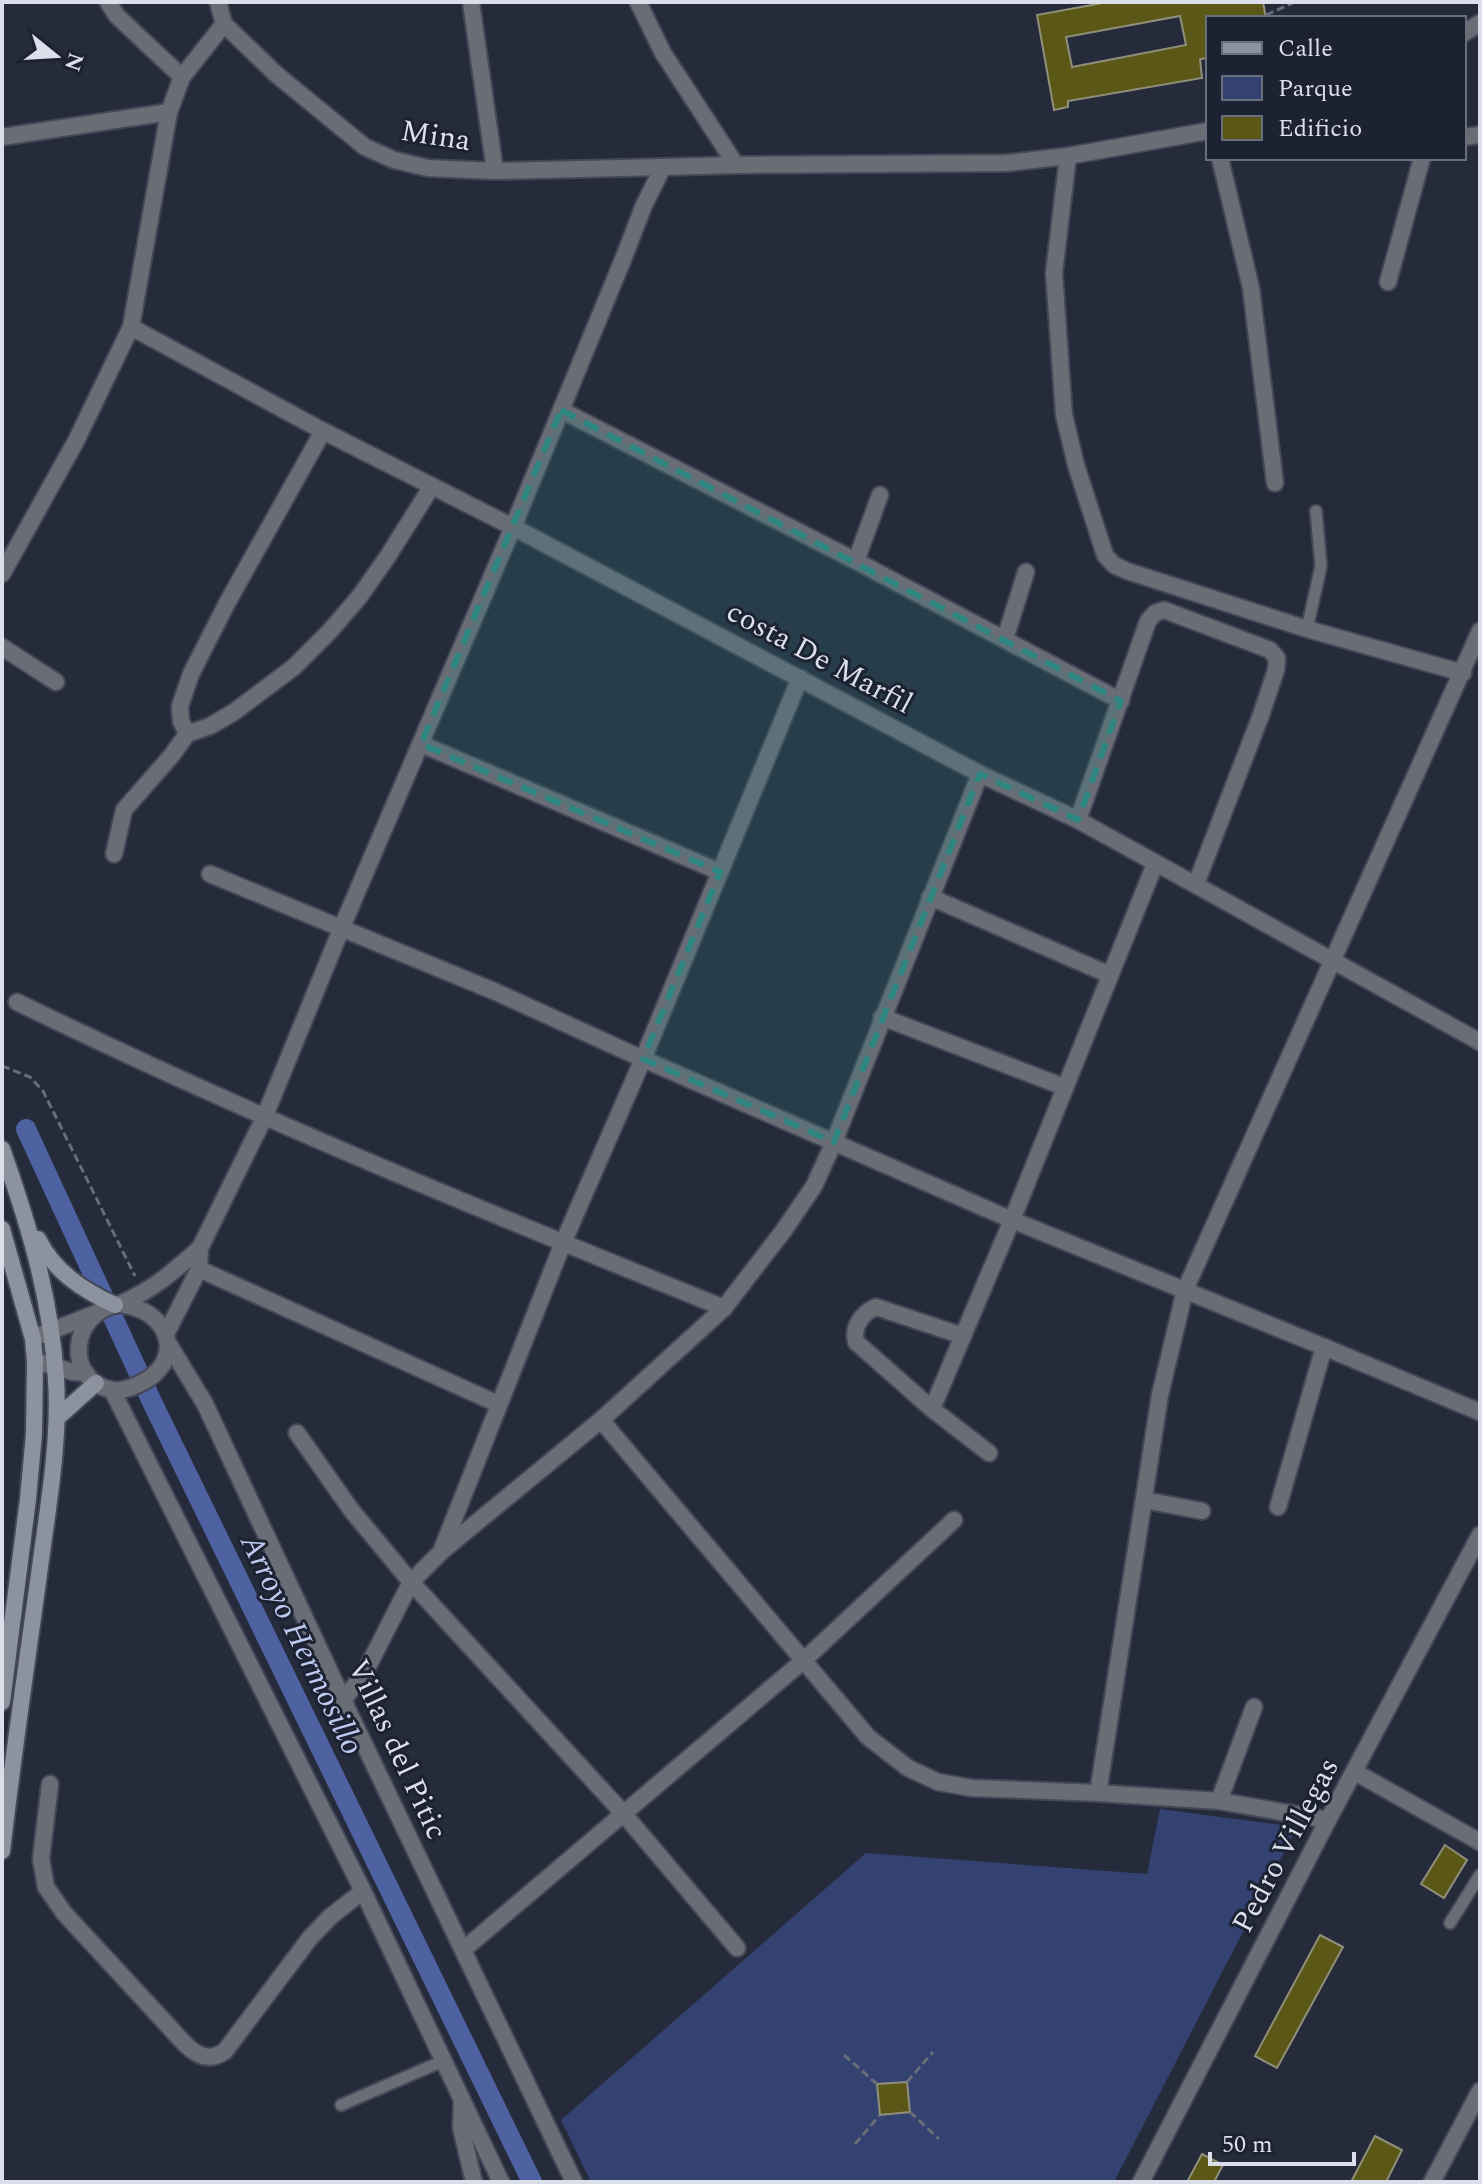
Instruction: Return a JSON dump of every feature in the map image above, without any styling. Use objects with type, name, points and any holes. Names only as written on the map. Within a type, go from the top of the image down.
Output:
[{"type":"main road","points":[[2,1149],[25,1212],[45,1253],[69,1280],[107,1307]]},
{"type":"main road","points":[[2,1851],[57,1418],[51,1331],[25,1212]]},
{"type":"main road","points":[[2,1229],[33,1339],[35,1361],[34,1434],[28,1499],[4,1654],[2,1702]]},
{"type":"main road","points":[[57,1418],[98,1382]]},
{"type":"street","points":[[108,2],[117,16],[182,77]]},
{"type":"street","points":[[2,574],[76,441],[131,327],[169,112],[182,77],[224,24],[218,2]]},
{"type":"street","points":[[471,2],[495,171]]},
{"type":"street","points":[[638,2],[663,53],[736,165]]},
{"type":"street","name":"Mina","points":[[224,24],[277,75],[365,147],[394,160],[428,168],[495,171],[1007,163],[1068,156],[1206,131]]},
{"type":"street","points":[[2,137],[169,112]]},
{"type":"street","points":[[1068,156],[1054,273],[1063,400],[1076,465],[1105,555],[1114,565],[1127,571],[1307,629],[1463,673]]},
{"type":"street","points":[[1220,160],[1251,288],[1275,483]]},
{"type":"street","points":[[1388,282],[1421,160]]},
{"type":"street","points":[[33,1339],[144,1294],[200,1248],[264,1118],[513,527],[644,205],[663,167]]},
{"type":"street","name":"costa De Marfil","points":[[131,327],[323,431],[513,527],[980,774],[1078,820],[1480,1042]]},
{"type":"street","points":[[561,410],[1121,701]]},
{"type":"street","points":[[187,734],[181,721],[180,706],[191,674],[323,431]]},
{"type":"street","points":[[114,854],[124,810],[187,734],[210,726],[234,712],[294,667],[330,631],[360,596],[432,486]]},
{"type":"street","points":[[856,561],[880,495]]},
{"type":"street","points":[[1005,639],[1026,572]]},
{"type":"street","points":[[1078,820],[1148,621],[1155,613],[1164,610],[1270,650],[1277,658],[1276,670],[1196,884]]},
{"type":"street","points":[[1098,1793],[1160,1395],[1185,1290],[1480,631]]},
{"type":"street","points":[[2,647],[56,682]]},
{"type":"street","points":[[441,1552],[563,1243],[643,1059],[800,678]]},
{"type":"street","points":[[421,744],[720,872]]},
{"type":"street","points":[[343,1700],[364,1674],[411,1582],[441,1552],[601,1420],[724,1308],[784,1230],[814,1186],[834,1142],[980,774]]},
{"type":"street","points":[[932,1409],[1012,1220],[1155,864]]},
{"type":"street","points":[[210,874],[496,992],[1012,1220],[1480,1412]]},
{"type":"street","points":[[930,897],[1110,975]]},
{"type":"street","points":[[17,1002],[264,1118],[724,1308]]},
{"type":"street","points":[[882,1017],[1064,1087]]},
{"type":"street","points":[[35,1361],[98,1382],[133,1387],[149,1379],[165,1357],[167,1339],[199,1269],[200,1248]]},
{"type":"street","points":[[199,1269],[498,1404]]},
{"type":"street","points":[[167,1339],[159,1321],[147,1312],[134,1306],[107,1307],[83,1328],[78,1346],[81,1365],[98,1382],[363,1891],[501,2182]]},
{"type":"street","points":[[963,1336],[876,1307],[868,1311],[856,1326],[856,1342],[932,1409],[989,1453]]},
{"type":"street","name":"Villas del Pitic","points":[[167,1339],[205,1404],[574,2182]]},
{"type":"street","points":[[1278,1507],[1324,1347]]},
{"type":"street","points":[[601,1420],[868,1737],[908,1768],[938,1782],[972,1788],[1219,1801],[1328,1820]]},
{"type":"street","points":[[297,1433],[352,1511],[411,1582],[623,1813],[737,1948]]},
{"type":"street","points":[[1144,1500],[1202,1511]]},
{"type":"street","points":[[463,1950],[803,1661],[954,1520]]},
{"type":"street","name":"Pedro Villegas","points":[[1141,2182],[1480,1535]]},
{"type":"street","points":[[4,1654],[28,1656]]},
{"type":"street","points":[[1219,1801],[1254,1707]]},
{"type":"street","points":[[1355,1772],[1480,1842]]},
{"type":"street","points":[[50,1784],[41,1859],[46,1887],[64,1913],[185,2044],[201,2056],[218,2056],[225,2051],[310,1938],[330,1917],[363,1891]]},
{"type":"street","points":[[1432,2182],[1480,2091]]},
{"type":"street","points":[[462,2100],[461,2128],[474,2182]]},
{"type":"lane","points":[[1307,629],[1321,566],[1316,511]]},
{"type":"lane","points":[[1450,1923],[1480,1875]]},
{"type":"lane","points":[[341,2105],[443,2061]]},
{"type":"path","points":[[1266,15],[1295,2]]},
{"type":"path","points":[[2,1066],[30,1077],[43,1091],[144,1294]]},
{"type":"path","points":[[907,2082],[933,2052]]},
{"type":"path","points":[[844,2055],[877,2084]]},
{"type":"path","points":[[910,2112],[939,2139]]},
{"type":"path","points":[[855,2144],[880,2115]]},
{"type":"highlighted area","points":[[561,410],[1121,701],[1078,820],[980,774],[834,1142],[643,1059],[720,872],[421,744]]},
{"type":"green space","points":[[1160,1809],[1297,1827],[1114,2182],[591,2182],[561,2120],[866,1853],[1147,1874]]},
{"type":"building","points":[[1108,2],[1263,2],[1266,16],[1206,16],[1206,58],[1200,59],[1202,78],[1068,101],[1068,107],[1054,110],[1037,15]],"holes":[[[1180,16],[1186,45],[1072,67],[1066,37]]]},
{"type":"building","points":[[1445,1845],[1467,1860],[1444,1898],[1421,1884]]},
{"type":"building","points":[[1320,1935],[1343,1947],[1277,2068],[1255,2056]]},
{"type":"building","points":[[907,2082],[910,2112],[880,2115],[877,2084]]},
{"type":"building","points":[[1375,2136],[1402,2150],[1386,2182],[1351,2182]]},
{"type":"building","points":[[1202,2154],[1223,2165],[1214,2182],[1187,2182]]},
{"type":"waterway","name":"Arroyo Hermosillo","points":[[26,1129],[153,1404],[532,2182]]}]
